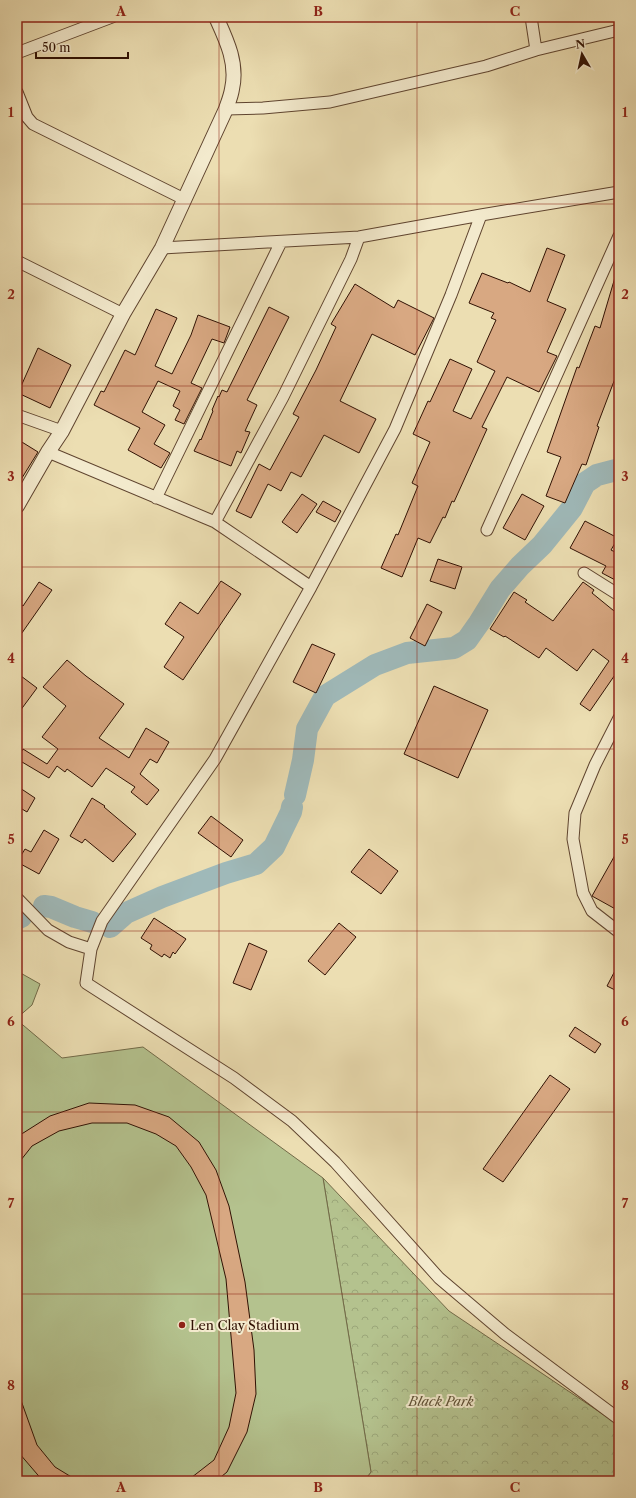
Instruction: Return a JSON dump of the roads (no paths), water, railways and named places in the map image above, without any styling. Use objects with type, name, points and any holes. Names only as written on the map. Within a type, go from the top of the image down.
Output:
[{"type":"street","points":[[17,53],[112,17]]},
{"type":"street","points":[[17,506],[48,452],[62,431],[123,314],[162,248],[226,110],[232,87],[233,66],[228,44],[216,17]]},
{"type":"street","points":[[531,17],[536,50]]},
{"type":"street","points":[[226,110],[330,102],[486,66],[536,50],[619,30]]},
{"type":"street","points":[[17,92],[27,117],[32,124],[184,199]]},
{"type":"street","points":[[162,248],[359,238],[481,215],[619,192]]},
{"type":"street","points":[[481,215],[451,295],[396,429],[311,587],[215,759],[102,921],[91,948],[86,983],[234,1078],[292,1121],[335,1162],[444,1282],[505,1334],[619,1419]]},
{"type":"street","points":[[487,530],[619,236]]},
{"type":"street","points":[[215,522],[283,397],[351,259],[359,238]]},
{"type":"street","points":[[156,498],[281,242]]},
{"type":"street","points":[[17,261],[123,314]]},
{"type":"street","points":[[17,415],[62,431]]},
{"type":"street","points":[[48,452],[215,522],[311,587]]},
{"type":"street","points":[[584,573],[619,595]]},
{"type":"street","points":[[619,718],[595,765],[575,813],[573,839],[583,893],[592,911],[619,932]]},
{"type":"street","points":[[17,898],[48,930],[69,942],[91,948]]},
{"type":"waterway","points":[[295,795],[303,760],[307,729],[325,696],[375,665],[407,653],[454,648],[467,640],[500,589],[520,566],[542,545],[572,508],[585,483],[597,475],[616,470],[619,472]]},
{"type":"waterway","points":[[110,927],[126,913],[162,897],[226,873],[256,864],[274,847],[292,807]]},
{"type":"waterway","points":[[44,906],[51,907],[92,922]]},
{"type":"waterway","points":[[17,919],[21,917]]},
{"type":"place","name":"Len Clay Stadium","points":[[182,1325]]},
{"type":"park label","name":"Black Park","points":[[441,1401]]}]
